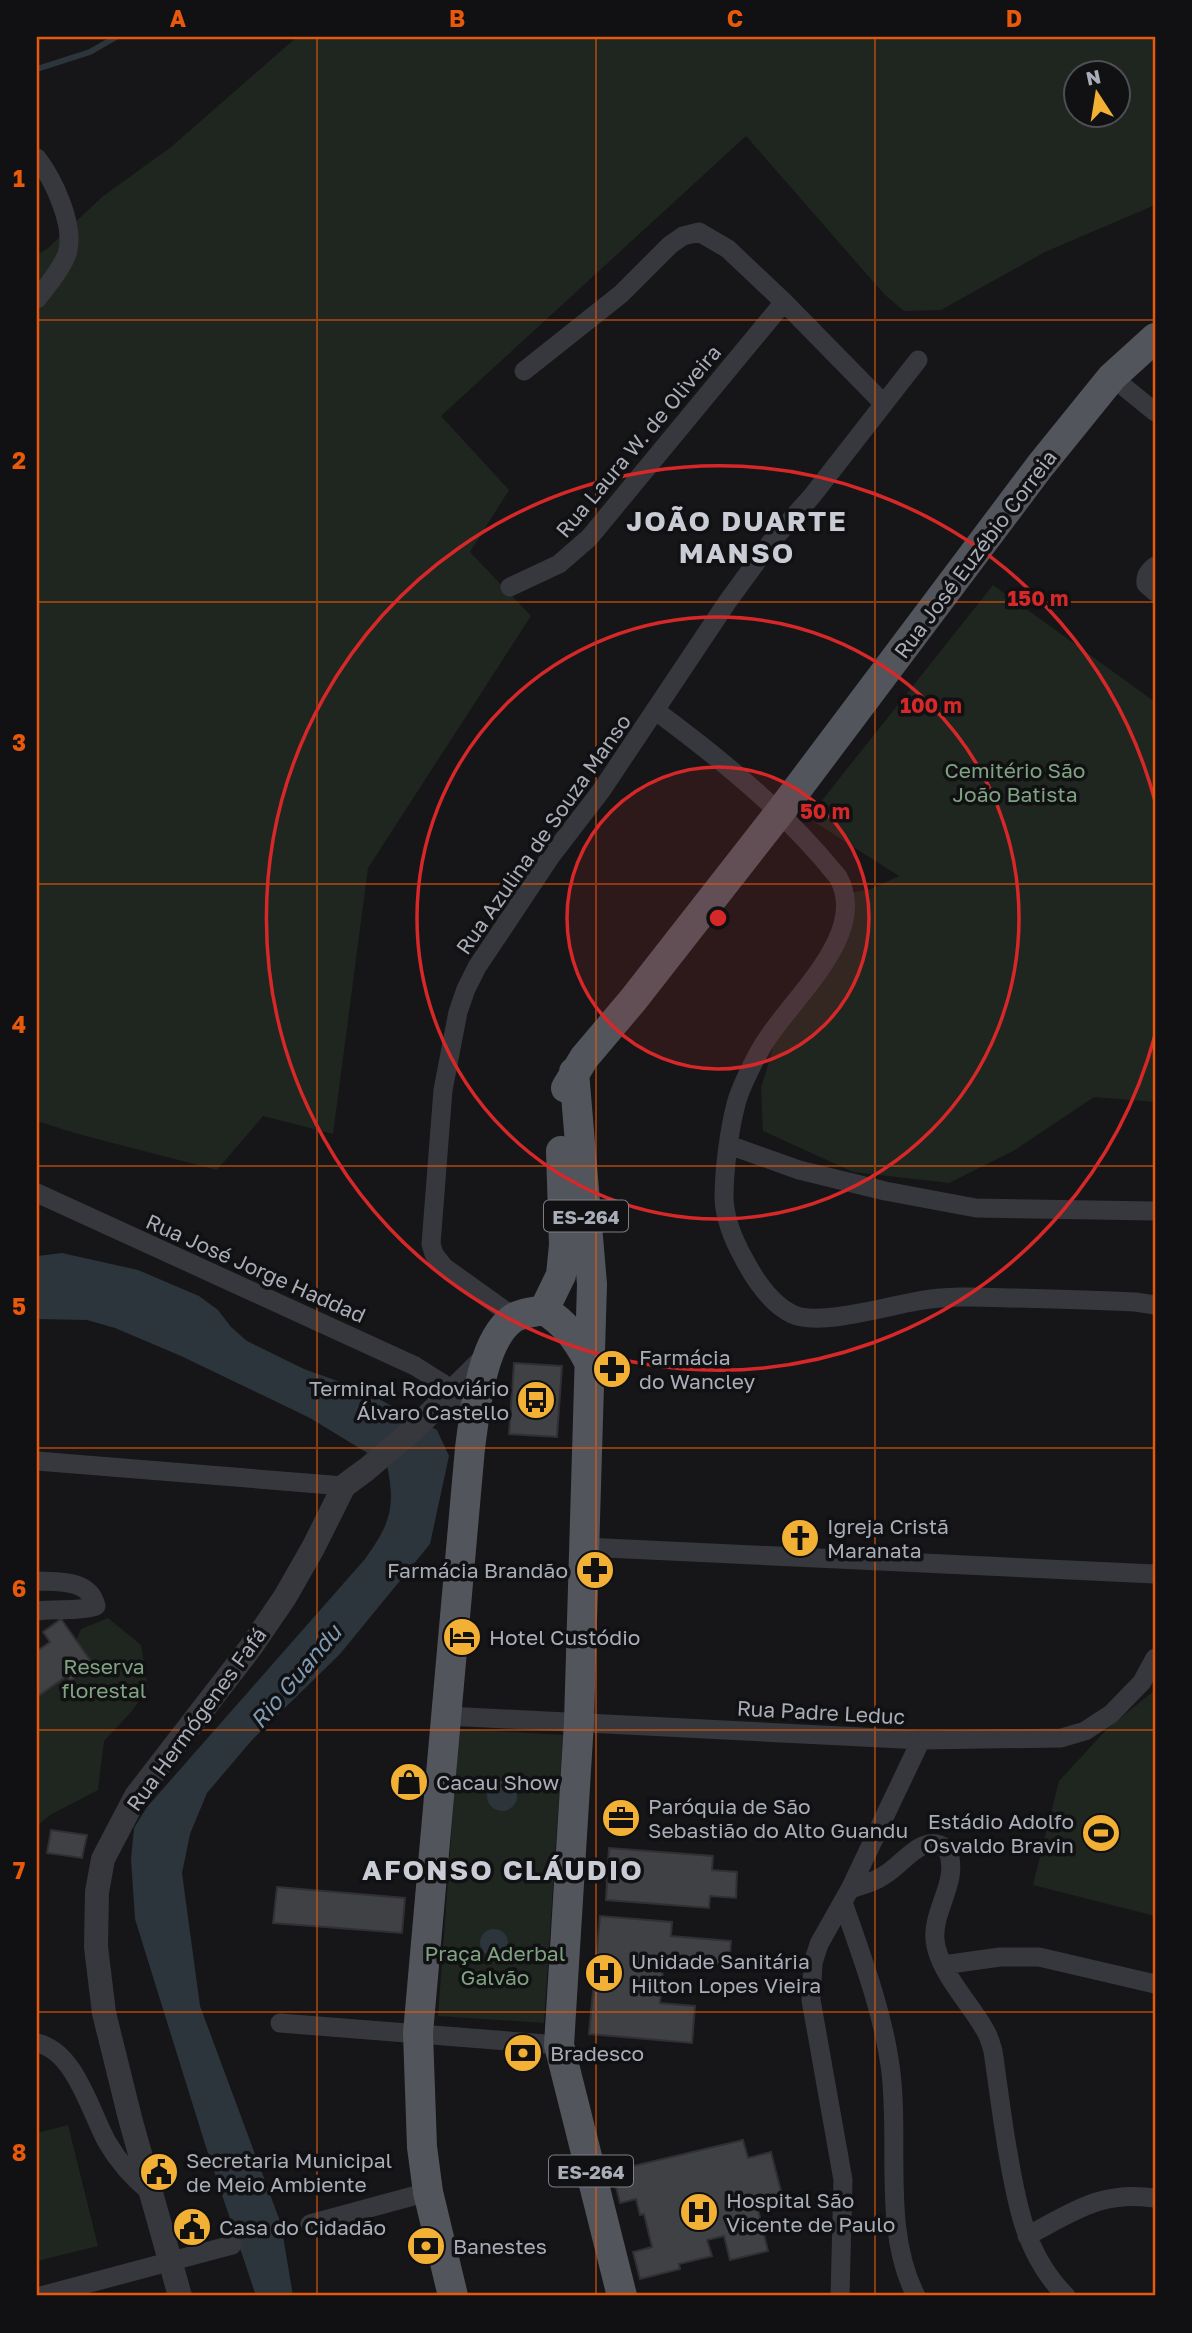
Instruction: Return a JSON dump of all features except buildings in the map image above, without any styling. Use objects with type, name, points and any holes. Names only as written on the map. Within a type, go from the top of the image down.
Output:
[{"type":"main road","name":"Rua José Euzébio Correia","points":[[780,813],[1040,466],[1112,377],[1155,338]]},
{"type":"main road","name":"ES-264","points":[[544,1310],[561,1275],[564,1245],[559,1123],[565,1091],[574,1072],[780,813]]},
{"type":"main road","name":"ES-264","points":[[574,1072],[592,1284],[579,1722],[559,2045],[619,2295]]},
{"type":"main road","points":[[453,2296],[428,2192],[419,2109],[418,2033],[447,1716],[468,1400],[498,1334],[514,1317],[544,1310],[571,1331],[588,1360]]},
{"type":"street","points":[[37,158],[58,196],[69,240],[66,255],[37,299]]},
{"type":"street","points":[[524,371],[621,294],[670,245],[694,232],[705,234],[728,249],[883,403]]},
{"type":"street","name":"Rua Laura W. de Oliveira","points":[[510,587],[559,564],[589,538],[784,302]]},
{"type":"street","name":"Rua Azulina de Souza Manso","points":[[514,1317],[444,1267],[434,1254],[431,1244],[443,1090],[458,1012],[466,989],[513,911],[601,791],[728,601],[771,542],[812,496],[918,360]]},
{"type":"street","points":[[1112,377],[1155,412]]},
{"type":"street","points":[[1155,566],[1147,573],[1146,584],[1155,592]]},
{"type":"street","points":[[656,711],[718,757],[780,813],[844,886],[846,915],[841,933],[823,964],[764,1043],[736,1102],[724,1200],[730,1229],[760,1286],[793,1315],[804,1317],[836,1317],[932,1298],[958,1297],[1121,1301],[1155,1305]]},
{"type":"street","points":[[729,1145],[799,1170],[885,1191],[976,1208],[1155,1211]]},
{"type":"street","name":"Rua José Jorge Haddad","points":[[37,1193],[415,1366],[468,1400]]},
{"type":"street","name":"Rua Hermógenes Fafá","points":[[180,2296],[168,2261],[104,2013],[96,1947],[97,1892],[103,1859],[136,1796],[251,1647],[285,1597],[344,1486],[415,1428],[468,1400]]},
{"type":"street","points":[[37,1461],[344,1486]]},
{"type":"street","points":[[585,1547],[1155,1574]]},
{"type":"street","points":[[37,1581],[82,1586],[91,1592],[96,1606],[37,1611]]},
{"type":"street","name":"Rua Padre Leduc","points":[[447,1716],[921,1740],[1061,1738],[1085,1731],[1111,1714],[1142,1682],[1155,1658]]},
{"type":"street","points":[[840,2296],[843,2180],[811,2000],[813,1963],[921,1740]]},
{"type":"street","points":[[846,1896],[878,1880],[923,1844],[936,1843],[947,1849],[951,1871],[935,1924],[935,1941],[943,1965],[986,2032],[993,2051],[1018,2212],[1042,2265],[1066,2296]]},
{"type":"street","points":[[846,1896],[881,2021],[890,2065],[898,2233],[907,2278],[916,2296]]},
{"type":"street","points":[[943,1965],[1000,1957],[1039,1957],[1155,1984]]},
{"type":"street","points":[[280,2023],[559,2045]]},
{"type":"street","points":[[37,2043],[50,2047],[68,2064],[78,2079],[108,2144],[128,2171],[150,2192]]},
{"type":"street","points":[[310,2224],[428,2192]]},
{"type":"street","points":[[1027,2235],[1104,2198],[1131,2195],[1155,2198]]},
{"type":"street","points":[[41,2296],[232,2245]]},
{"type":"green space","points":[[297,37],[1155,37],[1155,205],[1045,252],[941,310],[904,311],[884,294],[746,136],[441,416],[509,490],[470,552],[531,616],[368,868],[333,1134],[263,1116],[217,1170],[37,1121],[37,255],[48,248],[102,197],[171,147]]},
{"type":"green space","name":"Cemitério São João Batista","points":[[993,585],[1155,702],[1155,1102],[1094,1097],[1015,1150],[949,1183],[853,1172],[763,1131],[761,1088],[782,1018],[814,968],[849,893],[871,889],[899,876],[808,818]]},
{"type":"green space","name":"Reserva florestal","points":[[108,1618],[141,1645],[148,1688],[132,1711],[104,1741],[98,1790],[50,1815],[37,1826],[37,1698],[65,1665],[81,1629]]},
{"type":"green space","name":"Estádio Adolfo Osvaldo Bravin","points":[[1155,1690],[1155,1916],[1033,1885],[1059,1781],[1108,1728]]},
{"type":"green space","name":"Praça Aderbal Galvão","points":[[459,1729],[563,1735],[544,2023],[438,2016]]},
{"type":"green space","points":[[68,2125],[98,2246],[37,2261],[37,2133]]},
{"type":"water","name":"Rio Guandu","points":[[62,1253],[138,1270],[199,1296],[218,1310],[231,1327],[247,1341],[304,1369],[360,1389],[437,1430],[449,1456],[430,1544],[340,1654],[252,1740],[207,1793],[190,1834],[182,1873],[200,2006],[281,2224],[293,2296],[256,2296],[205,2144],[135,1919],[131,1859],[134,1828],[147,1807],[365,1559],[380,1536],[389,1515],[391,1493],[387,1465],[310,1418],[181,1356],[115,1328],[87,1320],[37,1319],[37,1256]]},
{"type":"water","points":[[502,1781],[513,1785],[517,1796],[513,1807],[502,1811],[491,1807],[487,1796],[491,1785]]},
{"type":"water","points":[[494,1929],[504,1933],[508,1943],[504,1953],[494,1957],[484,1953],[480,1943],[484,1933]]},
{"type":"waterway","points":[[37,69],[90,52],[116,37]]},
{"type":"place","name":"Farmácia do Wancley","points":[[612,1369]]},
{"type":"place","name":"Terminal Rodoviário Álvaro Castello","points":[[536,1400]]},
{"type":"place","name":"Igreja Cristã Maranata","points":[[800,1538]]},
{"type":"place","name":"Farmácia Brandão","points":[[595,1570]]},
{"type":"place","name":"Hotel Custódio","points":[[462,1637]]},
{"type":"place","name":"Cacau Show","points":[[409,1782]]},
{"type":"place","name":"Paróquia de São Sebastião do Alto Guandu","points":[[621,1818]]},
{"type":"place","name":"Estádio Adolfo Osvaldo Bravin","points":[[1101,1833]]},
{"type":"place","name":"Unidade Sanitária Hilton Lopes Vieira","points":[[604,1973]]},
{"type":"place","name":"Bradesco","points":[[523,2053]]},
{"type":"place","name":"Secretaria Municipal de Meio Ambiente","points":[[159,2172]]},
{"type":"place","name":"Hospital São Vicente de Paulo","points":[[699,2212]]},
{"type":"place","name":"Casa do Cidadão","points":[[192,2227]]},
{"type":"place","name":"Banestes","points":[[426,2246]]},
{"type":"district","name":"JOÃO DUARTE MANSO","points":[[737,536]]},
{"type":"district","name":"AFONSO CLÁUDIO","points":[[503,1869]]}]
